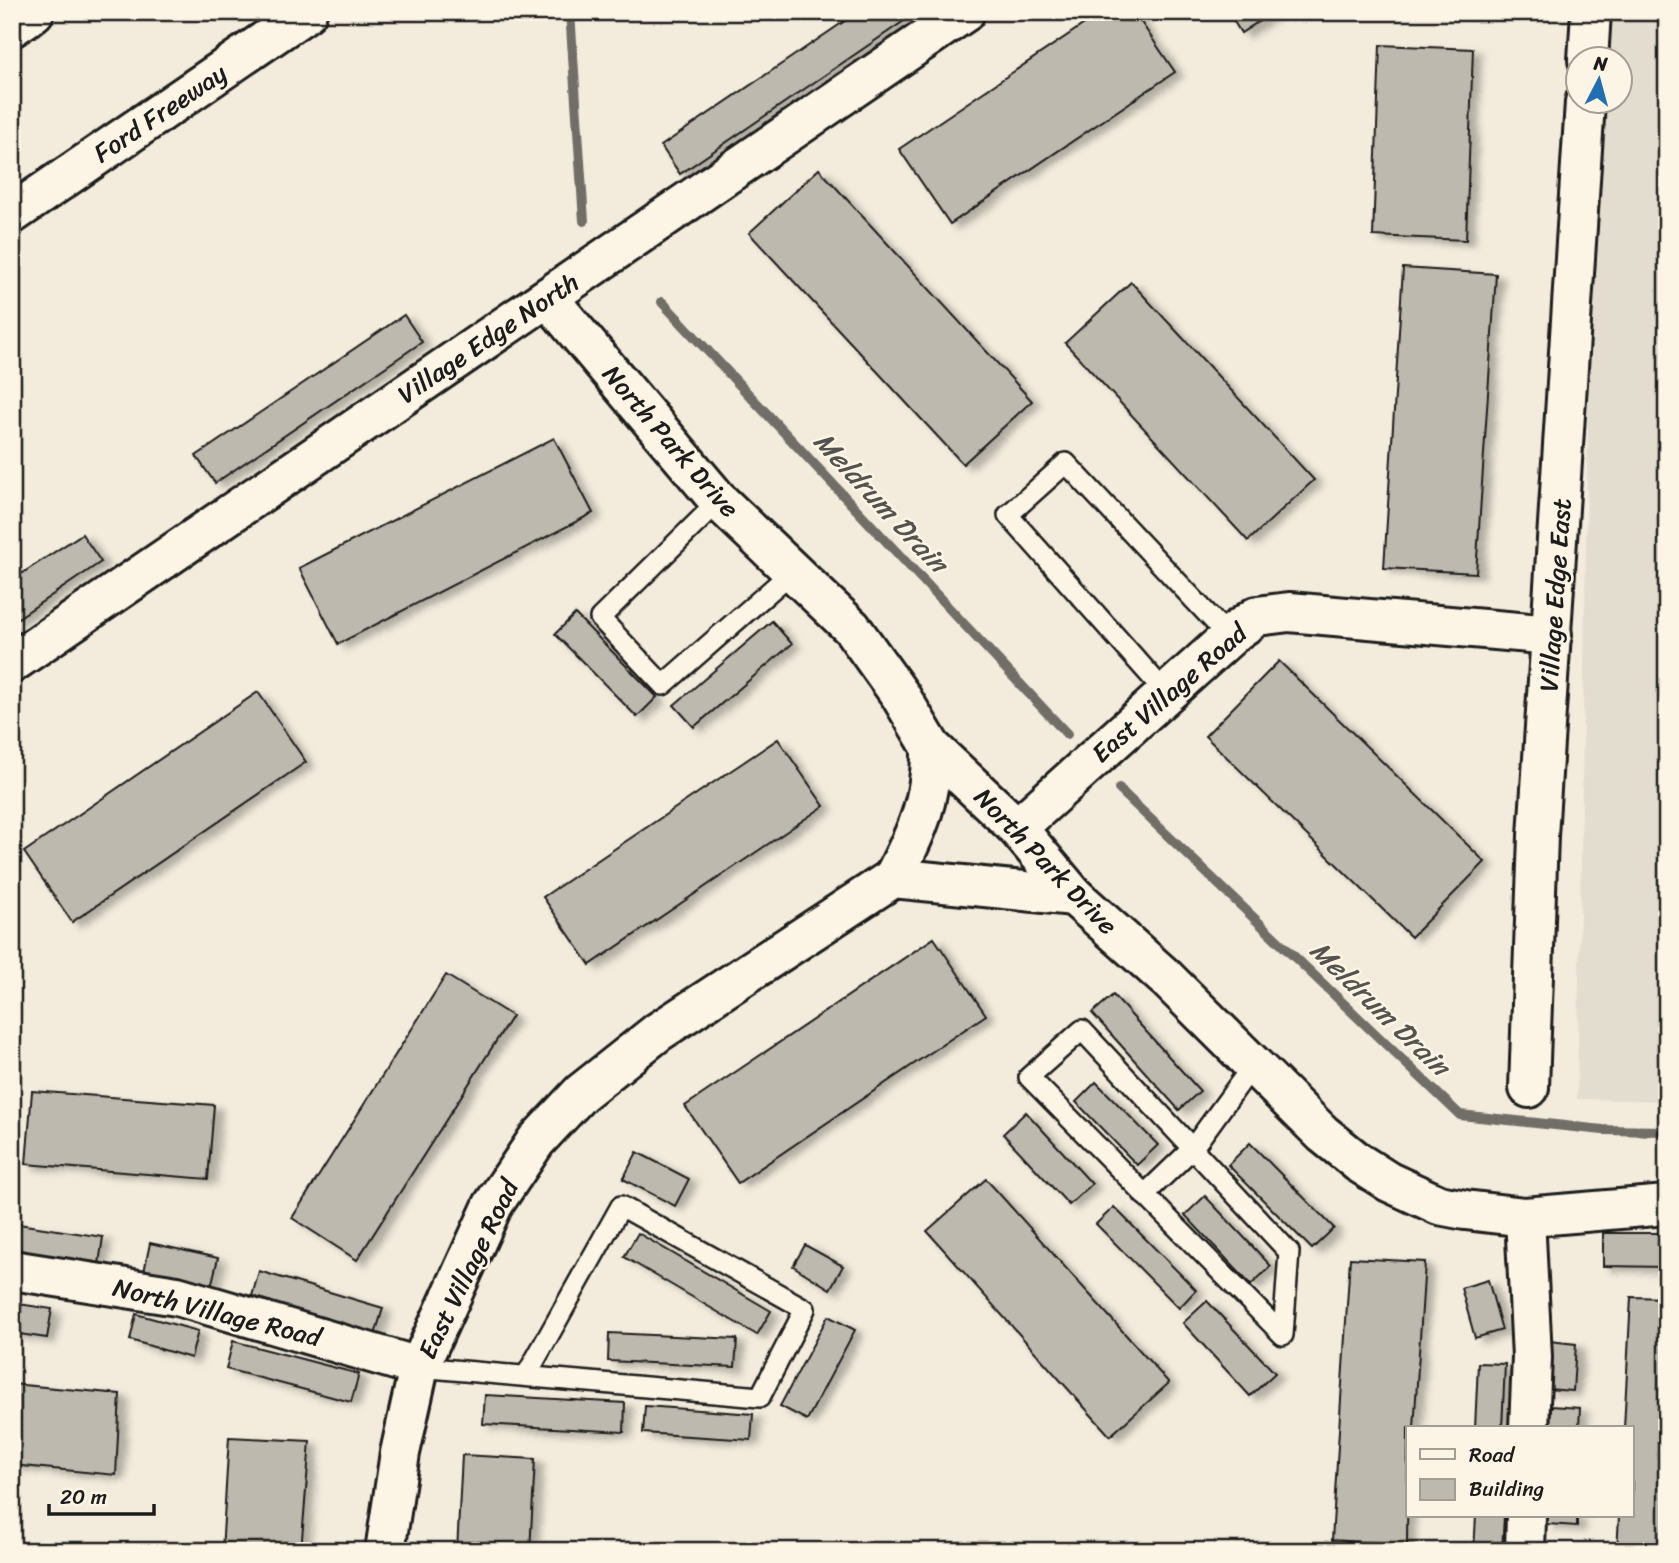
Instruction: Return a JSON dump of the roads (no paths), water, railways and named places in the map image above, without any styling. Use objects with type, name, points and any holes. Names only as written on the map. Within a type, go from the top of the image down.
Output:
[{"type":"main road","points":[[12,27],[34,12]]},
{"type":"main road","name":"Ford Freeway","points":[[12,214],[307,12]]},
{"type":"main road","name":"Village Edge North","points":[[12,663],[964,12]]},
{"type":"main road","points":[[1589,46],[1591,12]]},
{"type":"main road","name":"Village Edge East","points":[[1529,1088],[1538,836],[1584,116]]},
{"type":"main road","name":"North Park Drive","points":[[548,298],[719,501],[852,628],[900,695],[931,747],[1017,828],[1074,896],[1167,979],[1323,1134],[1389,1182],[1439,1205],[1525,1217],[1667,1205]]},
{"type":"main road","name":"East Village Road","points":[[1017,828],[1229,637],[1257,616],[1289,612],[1552,635]]},
{"type":"main road","name":"East Village Road","points":[[385,1551],[400,1453],[419,1367],[493,1205],[536,1141],[581,1093],[657,1032],[893,878],[919,830],[931,780],[931,747]]},
{"type":"main road","points":[[893,878],[1074,896]]},
{"type":"main road","points":[[1525,1217],[1532,1357],[1529,1426]]},
{"type":"main road","name":"North Village Road","points":[[12,1270],[177,1296],[419,1367]]},
{"type":"main road","points":[[1525,1551],[1526,1518]]},
{"type":"lane","points":[[1166,693],[1008,515],[1066,463],[1229,637]]},
{"type":"lane","points":[[719,501],[600,618],[663,685],[793,571]]},
{"type":"lane","points":[[1082,1030],[1192,1149],[1289,1252],[1283,1335],[1029,1077],[1082,1030]]},
{"type":"lane","points":[[1144,1195],[1192,1149],[1253,1065]]},
{"type":"lane","points":[[419,1367],[760,1397],[806,1309],[621,1206],[526,1376]]},
{"type":"waterway","name":"Meldrum Drain","points":[[570,12],[584,221]]},
{"type":"waterway","name":"Meldrum Drain","points":[[662,302],[1067,734]]},
{"type":"waterway","name":"Meldrum Drain","points":[[1119,789],[1460,1115],[1603,1130],[1667,1131]]}]
